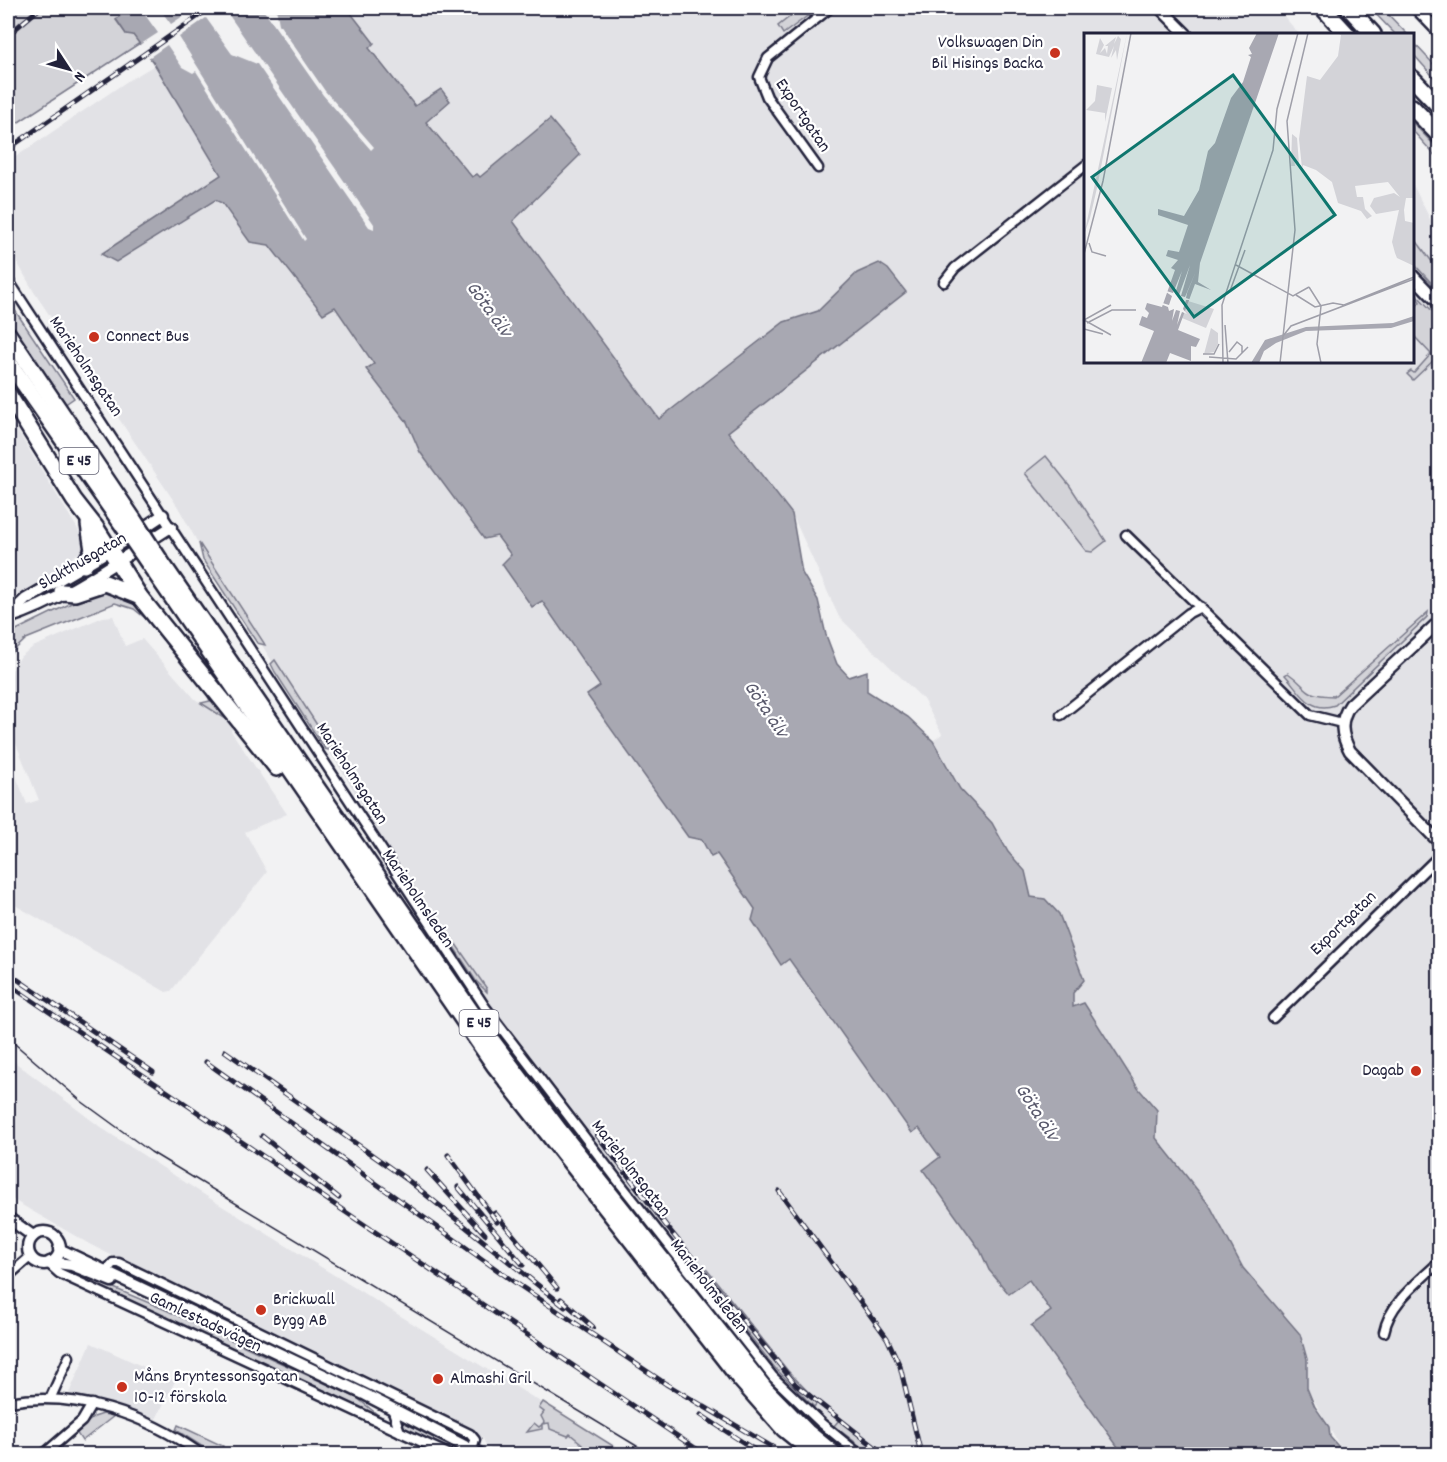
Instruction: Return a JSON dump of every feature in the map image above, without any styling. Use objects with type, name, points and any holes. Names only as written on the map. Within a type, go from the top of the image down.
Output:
[{"type":"highway","points":[[1323,8],[1346,33]]},
{"type":"highway","points":[[1349,8],[1372,33]]},
{"type":"highway","points":[[1414,79],[1440,107]]},
{"type":"highway","points":[[1414,108],[1440,136]]},
{"type":"highway","name":"Marieholmsleden","points":[[8,334],[128,523]]},
{"type":"highway","name":"Marieholmsleden","points":[[8,360],[128,523],[518,1076],[765,1389],[807,1432],[834,1455]]},
{"type":"highway","points":[[8,394],[88,521],[140,597],[278,770],[305,794]]},
{"type":"highway","points":[[84,565],[93,546],[88,521]]},
{"type":"highway","name":"Marieholmsleden","points":[[157,565],[305,794],[495,1066],[740,1379],[784,1429],[815,1455]]},
{"type":"highway","points":[[62,592],[75,593],[105,583],[140,597]]},
{"type":"street","name":"Exportgatan","points":[[818,168],[767,97],[759,78],[768,58],[830,8]]},
{"type":"street","points":[[1160,8],[1185,33]]},
{"type":"street","points":[[1416,8],[1440,33]]},
{"type":"street","points":[[944,282],[955,268],[1084,167]]},
{"type":"street","points":[[1414,276],[1440,304]]},
{"type":"street","name":"Marieholmsgatan","points":[[8,280],[445,948],[514,1047],[773,1377],[820,1423],[859,1455]]},
{"type":"street","name":"Slakthusgatan","points":[[8,617],[31,610],[62,592],[114,556],[163,515]]},
{"type":"street","name":"Slakthusgatan","points":[[8,617],[26,599],[84,565],[114,556],[171,527]]},
{"type":"street","points":[[1125,535],[1310,715],[1342,723]]},
{"type":"street","points":[[1061,715],[1189,613],[1201,607]]},
{"type":"street","points":[[1440,621],[1350,705],[1342,723],[1345,741],[1350,751],[1440,843]]},
{"type":"street","name":"Exportgatan","points":[[1273,1018],[1440,855]]},
{"type":"street","points":[[8,1218],[33,1236]]},
{"type":"street","points":[[42,1232],[52,1234],[58,1242],[59,1249],[49,1263],[39,1263],[30,1257],[28,1246],[33,1236],[42,1232]]},
{"type":"street","name":"Gamlestadsvägen","points":[[59,1249],[144,1287],[154,1296]]},
{"type":"street","points":[[8,1276],[30,1257]]},
{"type":"street","points":[[1384,1332],[1386,1322],[1395,1306],[1440,1261]]},
{"type":"street","name":"Gamlestadsvägen","points":[[49,1263],[72,1265],[142,1294],[154,1296],[392,1408],[475,1453],[475,1440],[470,1434],[119,1263],[113,1263],[106,1271]]},
{"type":"street","name":"Gamlestadsvägen","points":[[49,1263],[59,1273],[448,1455]]},
{"type":"street","points":[[51,1397],[69,1358]]},
{"type":"street","points":[[8,1402],[51,1397],[92,1404],[145,1422],[201,1455]]},
{"type":"street","points":[[44,1455],[82,1421],[92,1404]]},
{"type":"street","points":[[392,1408],[400,1432]]},
{"type":"shaded area","points":[[8,8],[115,8],[121,15],[116,20],[126,34],[133,34],[140,43],[8,129]]},
{"type":"shaded area","points":[[347,8],[1277,8],[1298,33],[1084,33],[1084,363],[1414,363],[1414,187],[1439,237],[1439,1454],[1344,1454],[1307,1388],[1307,1359],[1300,1334],[1243,1268],[1210,1206],[1156,1138],[1156,1119],[1148,1097],[1138,1088],[1084,1003],[1073,1007],[1073,993],[1031,898],[1025,871],[1008,852],[992,823],[960,789],[933,741],[942,734],[923,699],[839,617],[792,514],[728,432],[905,292],[888,269],[879,263],[857,273],[818,311],[784,322],[659,419],[512,221],[580,155],[550,119],[480,177],[473,178],[426,122],[450,102],[442,89],[416,106],[368,48],[374,43]]},
{"type":"shaded area","points":[[801,8],[807,8],[810,14],[783,34],[778,26]]},
{"type":"shaded area","points":[[1370,8],[1382,8],[1406,33],[1394,33]]},
{"type":"shaded area","points":[[1414,43],[1439,70],[1439,83],[1414,55]]},
{"type":"shaded area","points":[[155,65],[221,175],[102,254],[116,262],[215,199],[222,203],[250,242],[269,245],[323,313],[334,307],[374,364],[366,369],[407,422],[420,452],[447,485],[497,535],[511,555],[502,564],[531,607],[542,601],[561,627],[600,687],[587,695],[688,837],[702,840],[717,854],[755,909],[781,965],[789,959],[912,1133],[919,1128],[940,1158],[923,1170],[980,1250],[989,1270],[1029,1280],[1051,1311],[1031,1326],[1123,1454],[864,1454],[775,1375],[516,1045],[428,917],[345,776],[204,554],[178,507],[34,292],[8,246],[8,162]]},
{"type":"shaded area","points":[[1414,124],[1439,150],[1439,160],[1414,132]]},
{"type":"shaded area","points":[[1414,238],[1439,271],[1439,291],[1414,264]]},
{"type":"shaded area","points":[[1414,292],[1440,319],[1439,359],[1435,359],[1413,380],[1407,374],[1411,371],[1414,373],[1431,354],[1414,336],[1414,309],[1420,302]]},
{"type":"shaded area","points":[[8,300],[74,398],[64,405],[8,321]]},
{"type":"shaded area","points":[[8,415],[88,546],[8,604]]},
{"type":"shaded area","points":[[1046,456],[1070,486],[1106,541],[1092,552],[1086,551],[1025,473]]},
{"type":"shaded area","points":[[199,543],[265,645],[257,643],[203,560]]},
{"type":"shaded area","points":[[103,592],[134,601],[237,726],[201,703],[210,701],[207,694],[145,618],[134,609],[115,603],[26,639],[8,656],[8,634],[92,593]]},
{"type":"shaded area","points":[[1428,612],[1427,617],[1335,705],[1326,707],[1312,704],[1285,675],[1288,673],[1311,692],[1334,696]]},
{"type":"shaded area","points":[[113,616],[125,646],[142,639],[195,699],[233,725],[231,731],[287,814],[245,832],[267,872],[171,991],[166,992],[8,901],[8,756],[27,804],[39,800],[8,724],[8,690],[12,670],[21,656],[33,647],[103,617]]},
{"type":"shaded area","points":[[275,660],[328,742],[336,742],[333,751],[325,749],[275,672],[271,664]]},
{"type":"shaded area","points":[[440,926],[444,927],[487,992],[476,981]]},
{"type":"shaded area","points":[[456,979],[459,979],[507,1046],[690,1284],[543,1098]]},
{"type":"shaded area","points":[[8,1057],[103,1129],[217,1203],[602,1440],[593,1454],[501,1454],[487,1447],[482,1437],[465,1427],[91,1245],[8,1197]]},
{"type":"shaded area","points":[[699,1268],[707,1270],[788,1371],[815,1399],[817,1403],[814,1407],[775,1368],[698,1270]]},
{"type":"shaded area","points":[[79,1277],[90,1278],[166,1310],[357,1398],[383,1419]]},
{"type":"shaded area","name":"Måns Bryntessonsgatan 10-12 förskola","points":[[91,1343],[175,1381],[156,1419],[131,1409],[69,1393]]},
{"type":"shaded area","points":[[543,1402],[626,1454],[586,1454],[581,1443],[570,1434],[568,1436],[550,1429],[549,1423],[542,1424],[544,1422],[541,1416],[544,1412],[539,1408]]},
{"type":"shaded area","points":[[103,1414],[114,1416],[82,1441],[76,1432],[94,1417]]},
{"type":"shaded area","points":[[839,1420],[888,1454],[871,1454],[834,1426]]},
{"type":"shaded area","points":[[402,1421],[460,1454],[410,1432],[403,1426]]},
{"type":"shaded area","points":[[534,1423],[539,1427],[542,1424],[542,1429],[527,1432]]},
{"type":"shaded area","points":[[178,1425],[223,1446],[219,1454],[214,1454],[176,1430]]},
{"type":"water","name":"Göta älv","points":[[115,8],[347,8],[374,43],[369,48],[415,106],[441,89],[450,101],[426,122],[472,177],[477,174],[480,177],[550,119],[580,155],[513,221],[659,419],[784,322],[818,311],[857,273],[879,263],[888,269],[906,292],[728,432],[792,514],[802,573],[818,600],[826,635],[837,664],[849,677],[867,671],[867,691],[908,717],[933,741],[960,789],[992,823],[1008,852],[1025,871],[1031,897],[1045,899],[1059,914],[1084,980],[1073,993],[1073,1007],[1084,1003],[1138,1088],[1157,1110],[1156,1138],[1210,1206],[1243,1268],[1300,1334],[1307,1359],[1307,1388],[1315,1407],[1329,1427],[1330,1437],[1338,1446],[1337,1454],[1123,1454],[1031,1326],[1051,1311],[1029,1280],[1009,1294],[989,1270],[980,1250],[923,1170],[940,1157],[919,1128],[912,1133],[789,959],[781,965],[752,920],[755,909],[717,854],[711,857],[702,840],[688,837],[587,695],[600,686],[542,601],[532,607],[502,564],[511,555],[497,536],[484,539],[420,452],[407,422],[366,369],[374,364],[335,307],[323,314],[269,245],[250,242],[222,203],[215,200],[116,262],[101,254],[221,175],[155,65],[133,35],[126,34],[116,19],[121,15]]},
{"type":"pier","points":[[140,8],[159,8],[171,24],[195,8],[224,8],[374,224],[374,229],[369,227],[257,64],[232,54],[206,18],[179,37],[306,239],[304,241],[196,71],[193,73],[182,67],[167,45],[147,59],[138,46],[158,33]]},
{"type":"pier","points":[[262,8],[276,8],[279,24],[325,91],[374,147],[371,150],[323,95]]},
{"type":"tram line","points":[[8,1038],[81,1101],[151,1152],[650,1454]]},
{"type":"railway","points":[[8,35],[40,8]]},
{"type":"railway","points":[[8,149],[210,8]]},
{"type":"railway","points":[[8,973],[153,1072]]},
{"type":"railway","points":[[8,984],[704,1454]]},
{"type":"railway","points":[[225,1051],[409,1181],[565,1307]]},
{"type":"railway","points":[[206,1062],[510,1279],[666,1384],[784,1454]]},
{"type":"railway","points":[[597,1135],[668,1228],[796,1385],[884,1454]]},
{"type":"railway","points":[[262,1136],[339,1198]]},
{"type":"railway","points":[[448,1155],[497,1222]]},
{"type":"railway","points":[[427,1170],[485,1234]]},
{"type":"railway","points":[[458,1187],[523,1265]]},
{"type":"railway","points":[[779,1191],[887,1338],[900,1366],[921,1454]]},
{"type":"railway","points":[[495,1213],[557,1288]]},
{"type":"railway","points":[[561,1299],[593,1327]]},
{"type":"railway","points":[[701,1415],[761,1454]]},
{"type":"place","name":"Volkswagen Din Bil Hisings Backa","points":[[1055,53]]},
{"type":"place","name":"Connect Bus","points":[[94,337]]},
{"type":"place","name":"Dagab","points":[[1416,1071]]},
{"type":"place","name":"Brickwall Bygg AB","points":[[261,1310]]},
{"type":"place","name":"Almashi Gril","points":[[438,1379]]},
{"type":"place","name":"Måns Bryntessonsgatan 10-12 förskola","points":[[122,1387]]}]
